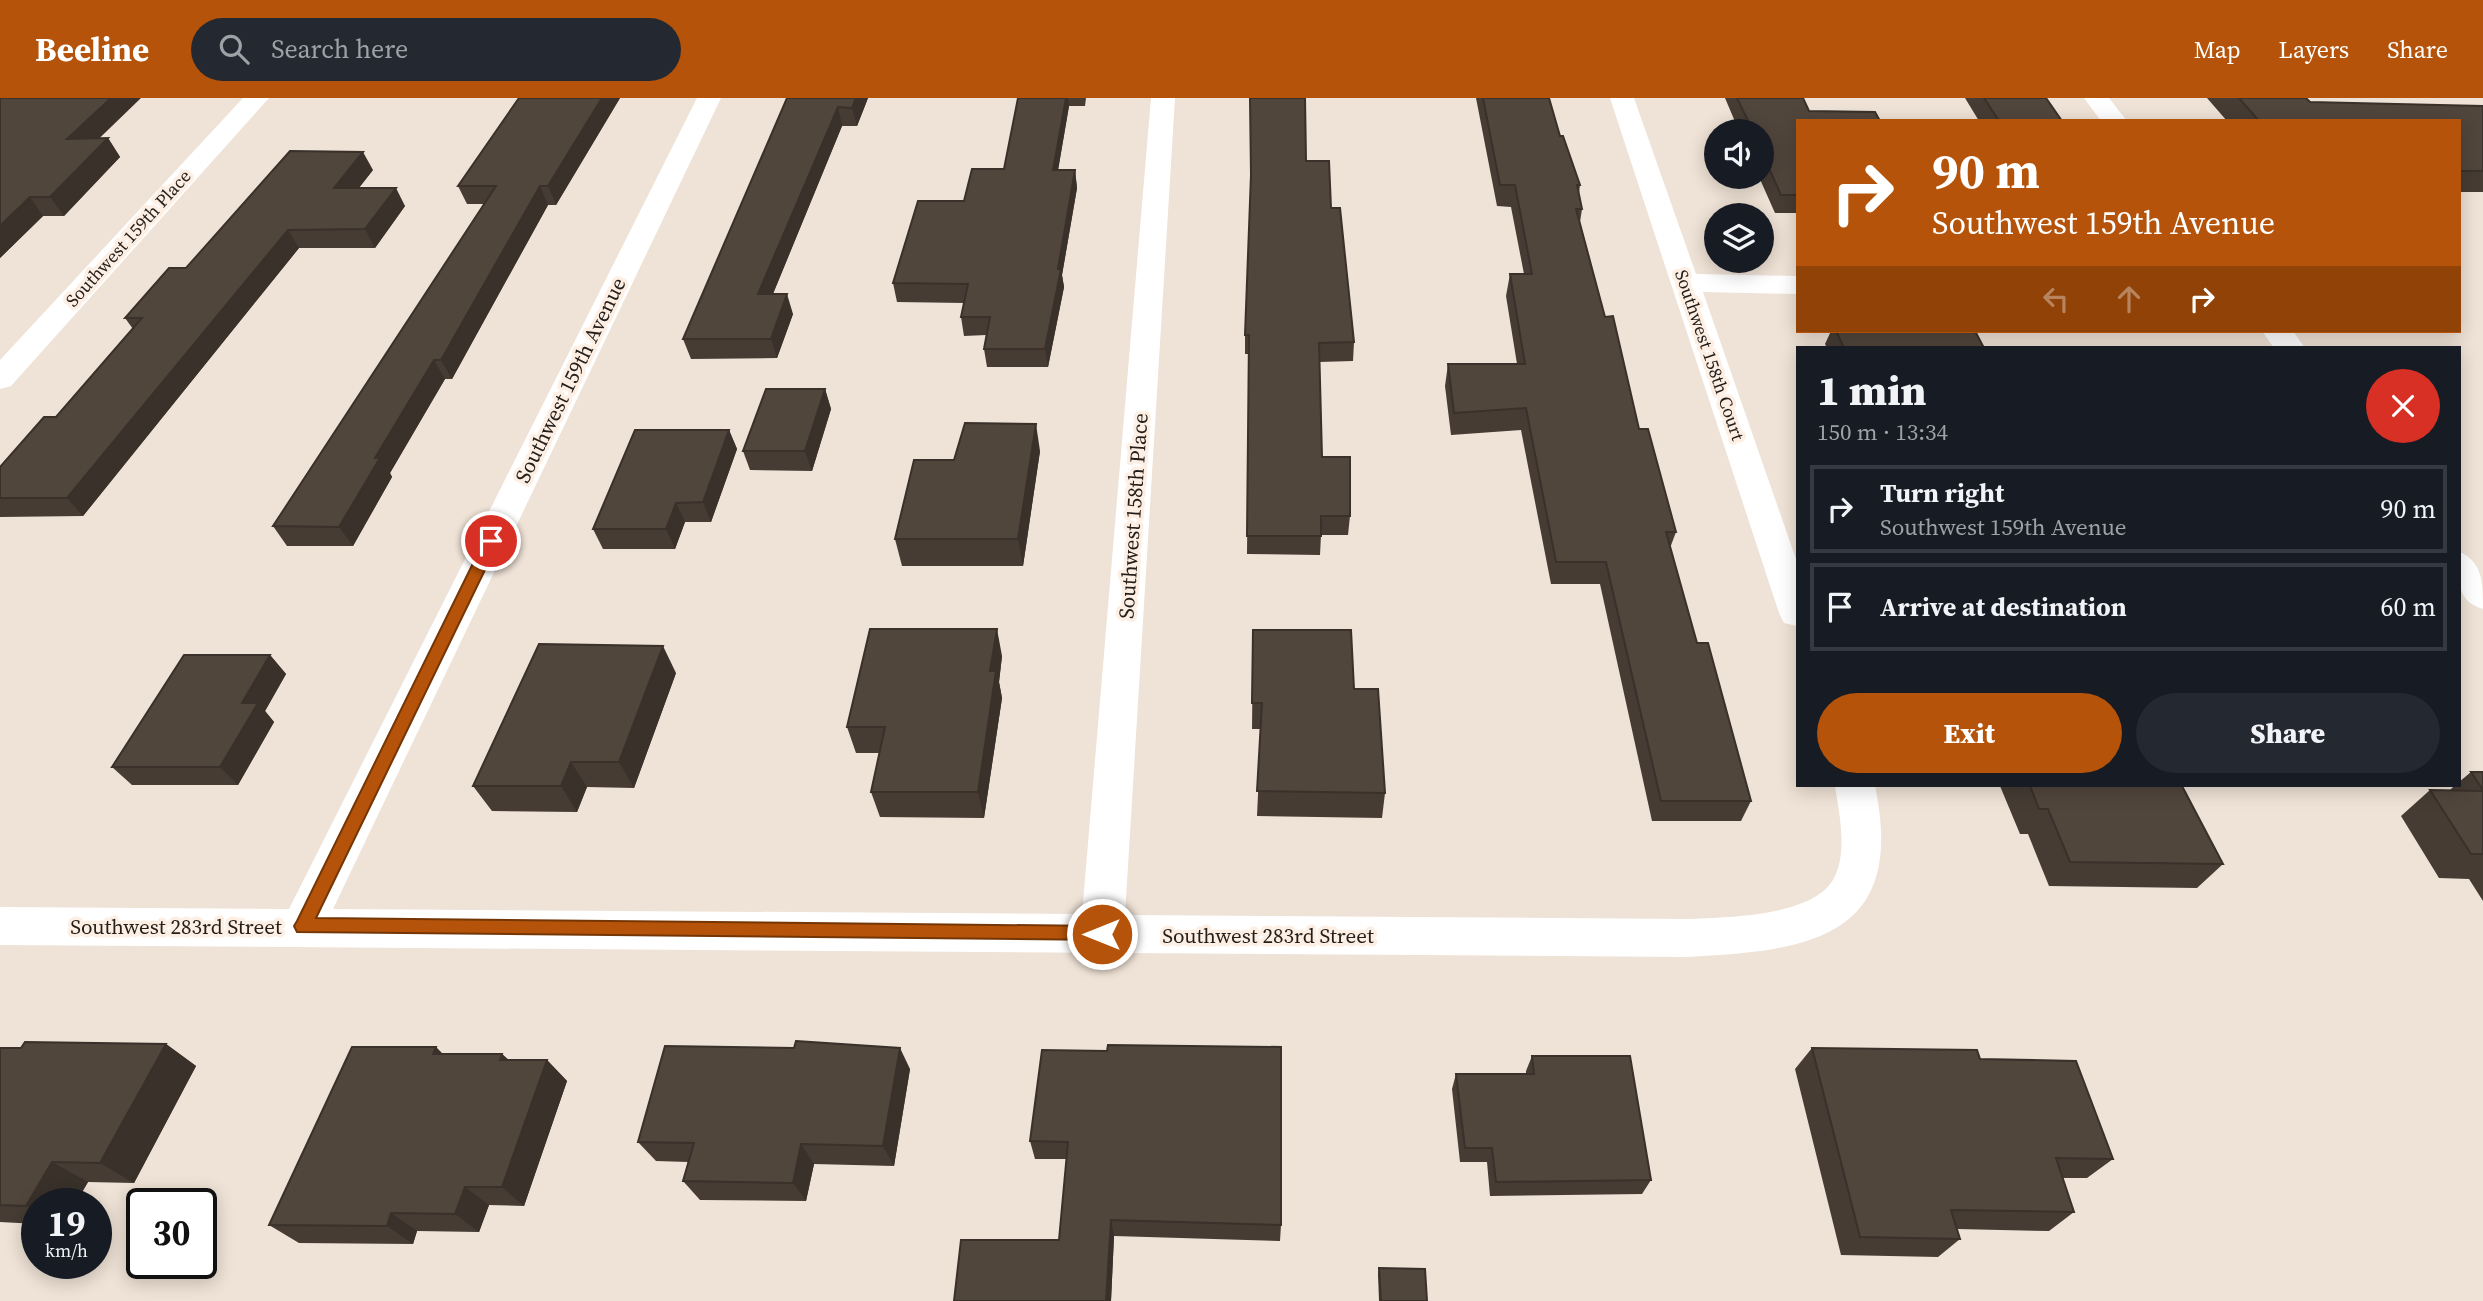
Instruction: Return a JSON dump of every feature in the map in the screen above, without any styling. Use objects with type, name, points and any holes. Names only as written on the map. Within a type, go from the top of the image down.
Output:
[{"type":"street","name":"Southwest 159th Place","points":[[0,379],[257,98]]},
{"type":"street","name":"Southwest 159th Avenue","points":[[303,926],[709,98]]},
{"type":"street","name":"Southwest 158th Place","points":[[1102,934],[1163,98]]},
{"type":"street","name":"Southwest 158th Court","points":[[1622,98],[1796,610]]},
{"type":"street","points":[[2096,98],[2112,119]]},
{"type":"street","points":[[1686,283],[1796,285]]},
{"type":"street","points":[[2461,568],[2483,596]]},
{"type":"street","name":"Southwest 283rd Street","points":[[0,926],[303,926],[1102,934],[1745,935],[1792,926],[1829,912],[1851,889],[1860,854],[1862,819],[1855,787]]},
{"type":"building","points":[[0,98],[111,98],[67,139],[108,138],[50,197],[30,197],[0,226]]},
{"type":"building","points":[[519,98],[602,98],[548,186],[540,186],[441,360],[434,360],[375,458],[380,458],[339,527],[273,526],[496,186],[458,186]]},
{"type":"building","points":[[787,98],[856,98],[852,108],[838,107],[758,294],[787,294],[771,339],[683,339]]},
{"type":"building","points":[[1018,98],[1066,98],[1053,170],[1075,170],[1058,269],[1061,269],[1045,349],[984,349],[990,317],[961,317],[968,284],[893,283],[918,201],[964,201],[972,169],[1004,169]]},
{"type":"building","points":[[1250,98],[1305,98],[1306,161],[1329,161],[1331,208],[1340,208],[1354,342],[1319,343],[1322,457],[1350,457],[1350,516],[1321,516],[1321,536],[1247,536],[1249,335],[1245,335],[1251,175]]},
{"type":"building","points":[[1483,98],[1549,98],[1560,136],[1563,136],[1580,185],[1577,185],[1582,209],[1576,209],[1605,317],[1613,316],[1639,429],[1648,429],[1676,532],[1666,532],[1697,643],[1708,643],[1751,801],[1661,801],[1606,562],[1556,562],[1526,408],[1454,413],[1448,364],[1525,364],[1510,274],[1532,274],[1515,185],[1500,185]]},
{"type":"building","points":[[1737,98],[1803,98],[1809,111],[1875,112],[1879,119],[1796,119],[1796,195],[1781,195],[1774,180],[1774,119],[1747,119]]},
{"type":"building","points":[[1984,98],[2046,98],[2061,119],[1998,119]]},
{"type":"building","points":[[2239,98],[2306,98],[2310,102],[2483,106],[2483,171],[2461,171],[2461,119],[2257,119]]},
{"type":"building","points":[[290,151],[363,152],[334,188],[396,188],[365,229],[288,230],[67,498],[0,498],[0,467],[44,417],[56,417],[142,318],[125,318],[169,268],[186,268]]},
{"type":"building","points":[[1837,333],[1976,333],[1983,346],[1843,346]]},
{"type":"building","points":[[766,389],[825,389],[805,451],[743,451]]},
{"type":"building","points":[[965,423],[1036,424],[1018,539],[895,539],[914,460],[954,460]]},
{"type":"building","points":[[635,430],[729,430],[703,502],[676,503],[666,529],[593,529]]},
{"type":"building","points":[[870,629],[997,629],[990,671],[996,671],[978,792],[871,792],[885,727],[847,727]]},
{"type":"building","points":[[1253,630],[1351,630],[1354,689],[1378,689],[1385,793],[1257,791],[1262,703],[1252,703]]},
{"type":"building","points":[[539,644],[663,646],[619,762],[571,762],[561,786],[473,786]]},
{"type":"building","points":[[184,655],[270,655],[242,703],[258,703],[220,767],[112,767]]},
{"type":"building","points":[[2471,772],[2483,772],[2483,790]]},
{"type":"building","points":[[2030,787],[2183,787],[2223,864],[2070,862],[2048,809],[2039,809]]},
{"type":"building","points":[[2430,790],[2483,791],[2483,854],[2471,854]]},
{"type":"building","points":[[796,1041],[900,1048],[883,1146],[801,1144],[793,1183],[683,1181],[694,1143],[638,1142],[665,1046],[794,1048]]},
{"type":"building","points":[[25,1042],[166,1044],[100,1163],[52,1162],[37,1188],[21,1188],[21,1206],[0,1205],[0,1048],[21,1048]]},
{"type":"building","points":[[1108,1045],[1281,1047],[1281,1225],[1111,1220],[1106,1301],[954,1301],[961,1240],[1059,1240],[1068,1142],[1030,1141],[1042,1050],[1107,1051]]},
{"type":"building","points":[[352,1047],[436,1047],[433,1054],[502,1054],[500,1060],[547,1060],[502,1187],[465,1187],[455,1214],[391,1213],[387,1226],[269,1225]]},
{"type":"building","points":[[1812,1048],[1977,1050],[1980,1059],[2076,1061],[2113,1159],[2056,1158],[2074,1212],[1951,1210],[1960,1239],[1860,1237]]},
{"type":"building","points":[[1532,1056],[1630,1056],[1651,1180],[1496,1182],[1492,1148],[1465,1148],[1456,1074],[1534,1074]]},
{"type":"building","points":[[1379,1268],[1425,1269],[1427,1301],[1381,1301]]},
{"type":"route","points":[[491,541],[303,926],[1102,934]]}]
